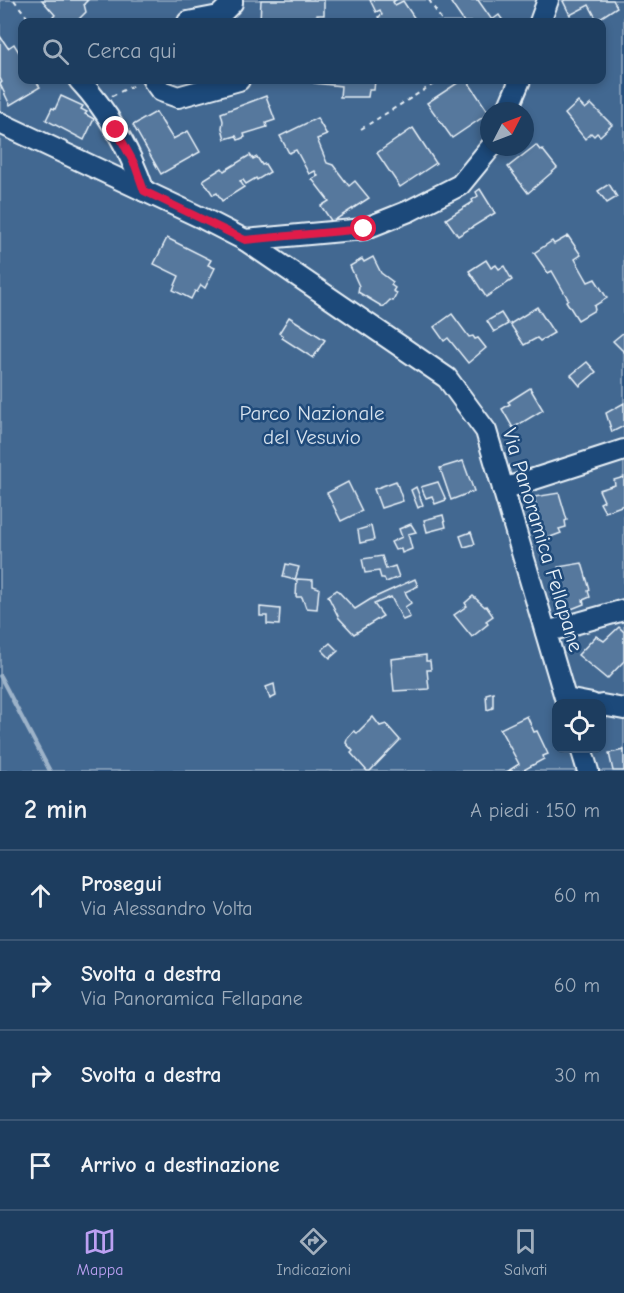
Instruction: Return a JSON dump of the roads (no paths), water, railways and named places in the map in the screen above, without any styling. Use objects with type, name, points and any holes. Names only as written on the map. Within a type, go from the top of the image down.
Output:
[{"type":"street","points":[[209,18],[219,16],[232,3],[232,0]]},
{"type":"street","points":[[541,18],[548,0]]},
{"type":"street","points":[[83,84],[99,104],[135,165],[144,191]]},
{"type":"street","points":[[156,84],[161,91],[178,97],[225,84]]},
{"type":"street","points":[[511,102],[518,84]]},
{"type":"street","name":"Via Panoramica Fellapane","points":[[0,123],[245,240],[447,378],[486,431],[566,699]]},
{"type":"street","points":[[245,240],[364,229],[409,211],[460,185],[484,156]]},
{"type":"street","points":[[503,489],[624,450]]},
{"type":"street","points":[[546,632],[624,610]]},
{"type":"street","points":[[606,706],[624,710]]},
{"type":"street","points":[[583,753],[588,771]]},
{"type":"waterway","points":[[0,676],[50,771]]},
{"type":"park label","name":"Parco Nazionale del Vesuvio","points":[[312,425]]}]
